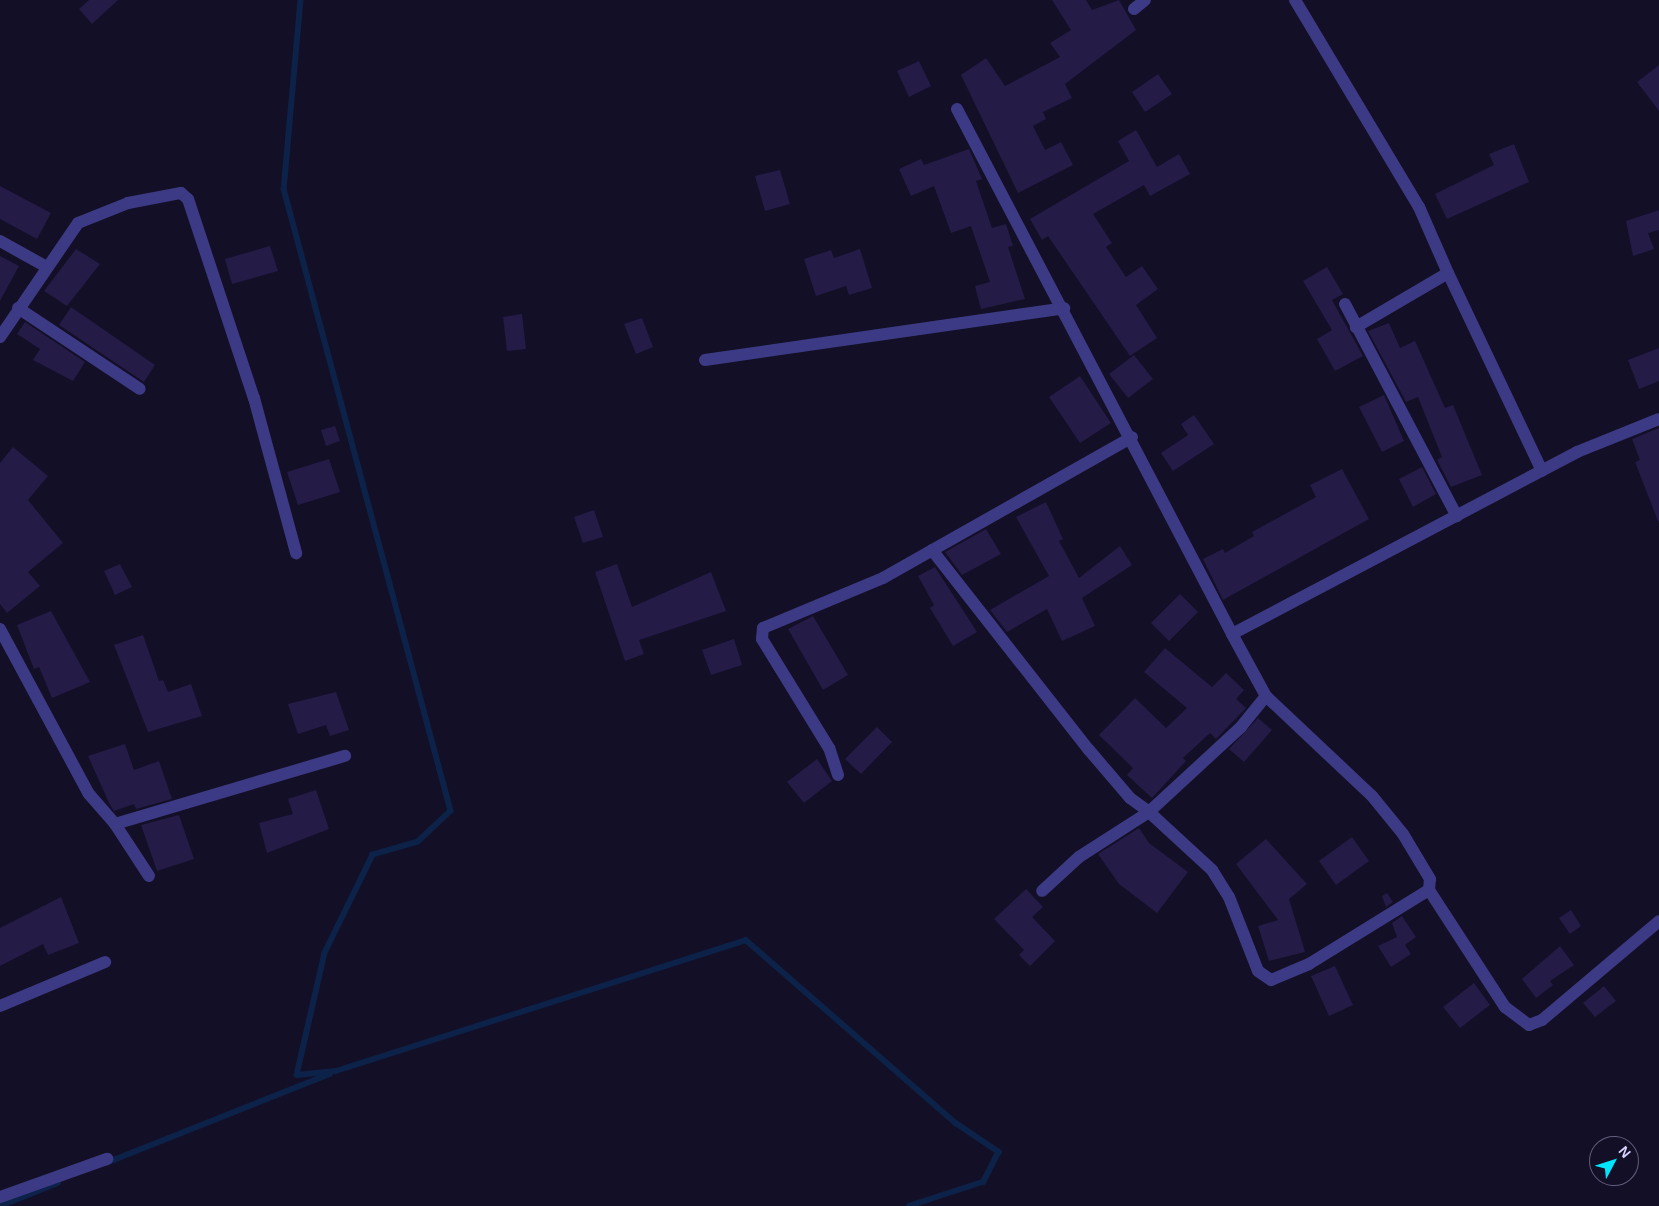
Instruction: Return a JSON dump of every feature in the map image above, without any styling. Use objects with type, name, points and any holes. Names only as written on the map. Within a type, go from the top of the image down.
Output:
[{"type":"street","points":[[1134,9],[1145,0]]},
{"type":"street","points":[[1294,0],[1419,207],[1448,273],[1542,471]]},
{"type":"street","points":[[957,109],[1064,308],[1232,634],[1266,696],[1372,796],[1403,834],[1430,879],[1429,890],[1505,1007],[1528,1025],[1542,1020],[1659,922]]},
{"type":"street","points":[[0,337],[45,266],[78,223],[92,215],[162,193],[181,193],[188,199],[254,398],[296,553]]},
{"type":"street","points":[[0,241],[45,266]]},
{"type":"street","points":[[1356,327],[1448,273]]},
{"type":"street","points":[[1345,304],[1457,516]]},
{"type":"street","points":[[18,308],[140,389]]},
{"type":"street","points":[[706,360],[1064,308]]},
{"type":"street","points":[[1232,634],[1542,471],[1659,420]]},
{"type":"street","points":[[838,775],[829,748],[761,633],[883,578],[1132,438]]},
{"type":"street","points":[[932,550],[1089,750],[1130,798],[1149,812],[1212,870],[1229,897],[1258,971],[1266,980],[1309,964],[1429,890]]},
{"type":"street","points":[[0,630],[89,794],[116,824],[148,876]]},
{"type":"street","points":[[1042,890],[1079,857],[1149,812],[1241,728],[1266,696]]},
{"type":"street","points":[[116,824],[345,756]]},
{"type":"street","points":[[0,1006],[105,962]]},
{"type":"street","points":[[0,1197],[107,1159]]},
{"type":"building","points":[[89,0],[118,0],[92,24],[79,9]]},
{"type":"building","points":[[1052,0],[1086,0],[1092,10],[1119,0],[1136,30],[1065,84],[1072,98],[1043,112],[1046,119],[1033,126],[1045,150],[1061,142],[1073,165],[1018,193],[961,75],[986,58],[1005,86],[1060,57],[1050,43],[1071,30]]},
{"type":"building","points":[[919,61],[931,86],[909,97],[897,71]]},
{"type":"building","points":[[1659,65],[1659,111],[1637,82]]},
{"type":"building","points":[[1158,74],[1172,94],[1145,112],[1132,92]]},
{"type":"building","points":[[1136,130],[1157,167],[1179,154],[1190,174],[1150,196],[1144,185],[1093,214],[1112,243],[1106,247],[1126,277],[1142,266],[1158,289],[1136,305],[1157,338],[1130,356],[1048,236],[1042,240],[1030,219],[1129,161],[1118,141]]},
{"type":"building","points":[[1514,144],[1529,182],[1447,219],[1435,194],[1494,165],[1489,154]]},
{"type":"building","points":[[969,149],[982,179],[976,181],[992,228],[1006,224],[1013,246],[1008,247],[1025,299],[981,309],[975,286],[990,282],[971,226],[951,233],[934,186],[911,196],[899,169],[921,159],[924,165]]},
{"type":"building","points":[[780,170],[790,204],[765,211],[755,176]]},
{"type":"building","points":[[0,186],[51,213],[37,239],[0,219]]},
{"type":"building","points":[[1659,210],[1659,230],[1648,233],[1654,249],[1633,256],[1626,221]]},
{"type":"building","points":[[270,246],[278,271],[232,284],[225,259]]},
{"type":"building","points":[[76,249],[100,264],[67,306],[44,291]]},
{"type":"building","points":[[860,249],[872,288],[849,295],[846,286],[816,296],[804,259],[831,250],[834,258]]},
{"type":"building","points":[[0,256],[19,266],[0,301]]},
{"type":"building","points":[[1327,267],[1343,294],[1332,300],[1363,356],[1335,371],[1317,339],[1332,330],[1303,281]]},
{"type":"building","points":[[71,307],[155,365],[144,382],[59,325]]},
{"type":"building","points":[[522,314],[526,349],[507,351],[503,317]]},
{"type":"building","points":[[642,318],[653,347],[636,354],[624,324]]},
{"type":"building","points":[[25,322],[85,362],[73,381],[33,360],[40,349],[17,334]]},
{"type":"building","points":[[1389,323],[1400,348],[1415,341],[1445,408],[1453,405],[1482,475],[1451,487],[1437,460],[1442,457],[1418,397],[1406,402],[1368,331]]},
{"type":"building","points":[[1659,348],[1659,381],[1639,389],[1628,360]]},
{"type":"building","points":[[1134,355],[1153,379],[1128,398],[1109,374]]},
{"type":"building","points":[[1080,376],[1111,423],[1080,443],[1049,397]]},
{"type":"building","points":[[1384,395],[1404,441],[1382,452],[1359,407]]},
{"type":"building","points":[[1194,415],[1214,444],[1173,471],[1161,453],[1188,435],[1181,424]]},
{"type":"building","points":[[335,426],[340,441],[326,446],[321,430]]},
{"type":"building","points":[[1659,428],[1658,521],[1635,462],[1640,460],[1632,439]]},
{"type":"building","points":[[13,447],[48,476],[28,500],[63,543],[28,572],[40,586],[7,613],[0,604],[0,463]]},
{"type":"building","points":[[329,459],[340,492],[298,505],[287,472]]},
{"type":"building","points":[[1422,467],[1436,494],[1413,507],[1399,479]]},
{"type":"building","points":[[1342,469],[1369,519],[1223,600],[1203,559],[1223,549],[1225,553],[1254,536],[1252,532],[1316,497],[1310,485]]},
{"type":"building","points":[[1046,502],[1063,539],[1059,541],[1079,578],[1120,546],[1132,565],[1082,598],[1095,626],[1062,641],[1047,609],[1007,632],[990,610],[1049,576],[1016,517]]},
{"type":"building","points":[[594,510],[603,537],[583,543],[574,517]]},
{"type":"building","points":[[986,529],[1001,554],[962,575],[945,552]]},
{"type":"building","points":[[120,564],[132,587],[115,595],[104,571]]},
{"type":"building","points":[[617,564],[632,607],[711,572],[726,611],[639,640],[644,654],[625,661],[595,572]]},
{"type":"building","points":[[935,567],[977,632],[953,646],[930,608],[934,605],[918,576]]},
{"type":"building","points":[[1180,594],[1198,612],[1169,641],[1151,623]]},
{"type":"building","points":[[51,611],[90,682],[52,698],[39,667],[34,669],[17,625]]},
{"type":"building","points":[[813,616],[848,675],[823,690],[788,629]]},
{"type":"building","points":[[143,635],[159,681],[163,680],[168,692],[191,684],[202,716],[148,732],[114,645]]},
{"type":"building","points":[[734,639],[742,665],[711,675],[702,650]]},
{"type":"building","points":[[1165,648],[1212,687],[1226,673],[1244,690],[1236,699],[1246,708],[1216,739],[1210,733],[1183,758],[1186,761],[1152,798],[1127,775],[1133,768],[1099,735],[1135,698],[1166,728],[1187,708],[1144,672]]},
{"type":"building","points":[[336,692],[349,730],[330,736],[326,725],[298,734],[288,704]]},
{"type":"building","points":[[1258,718],[1272,730],[1244,762],[1229,749]]},
{"type":"building","points":[[877,727],[892,742],[861,774],[845,759]]},
{"type":"building","points":[[125,744],[134,770],[159,761],[172,799],[136,809],[134,804],[114,811],[88,756]]},
{"type":"building","points":[[817,759],[832,781],[804,803],[787,782]]},
{"type":"building","points":[[316,790],[329,829],[267,853],[259,823],[293,814],[288,799]]},
{"type":"building","points":[[179,815],[194,859],[157,871],[141,825]]},
{"type":"building","points":[[1139,828],[1149,843],[1188,872],[1157,913],[1119,884],[1098,854]]},
{"type":"building","points":[[1352,837],[1369,861],[1336,885],[1319,861]]},
{"type":"building","points":[[1266,839],[1307,884],[1289,899],[1305,952],[1269,961],[1258,926],[1278,920],[1236,864]]},
{"type":"building","points":[[1026,889],[1043,907],[1032,917],[1055,941],[1030,966],[1019,955],[1024,950],[994,919]]},
{"type":"building","points":[[1387,893],[1393,902],[1386,907],[1382,896]]},
{"type":"building","points":[[61,897],[79,943],[48,955],[43,944],[0,966],[0,928]]},
{"type":"building","points":[[1571,910],[1581,926],[1570,934],[1559,918]]},
{"type":"building","points":[[1402,916],[1416,937],[1405,945],[1411,954],[1391,967],[1378,946],[1397,937],[1392,923]]},
{"type":"building","points":[[1560,946],[1574,965],[1550,981],[1553,985],[1536,998],[1522,979]]},
{"type":"building","points":[[1335,966],[1353,1005],[1329,1016],[1311,976]]},
{"type":"building","points":[[1474,983],[1490,1005],[1460,1028],[1443,1007]]},
{"type":"building","points":[[1604,986],[1616,1001],[1595,1017],[1583,1003]]},
{"type":"waterway","points":[[301,0],[284,189],[451,811],[418,842],[373,855],[325,953],[297,1075],[336,1071],[746,940],[956,1123],[999,1152],[984,1182],[910,1206]]},
{"type":"waterway","points":[[106,1163],[330,1074]]},
{"type":"waterway","points":[[0,1206],[58,1183]]}]
